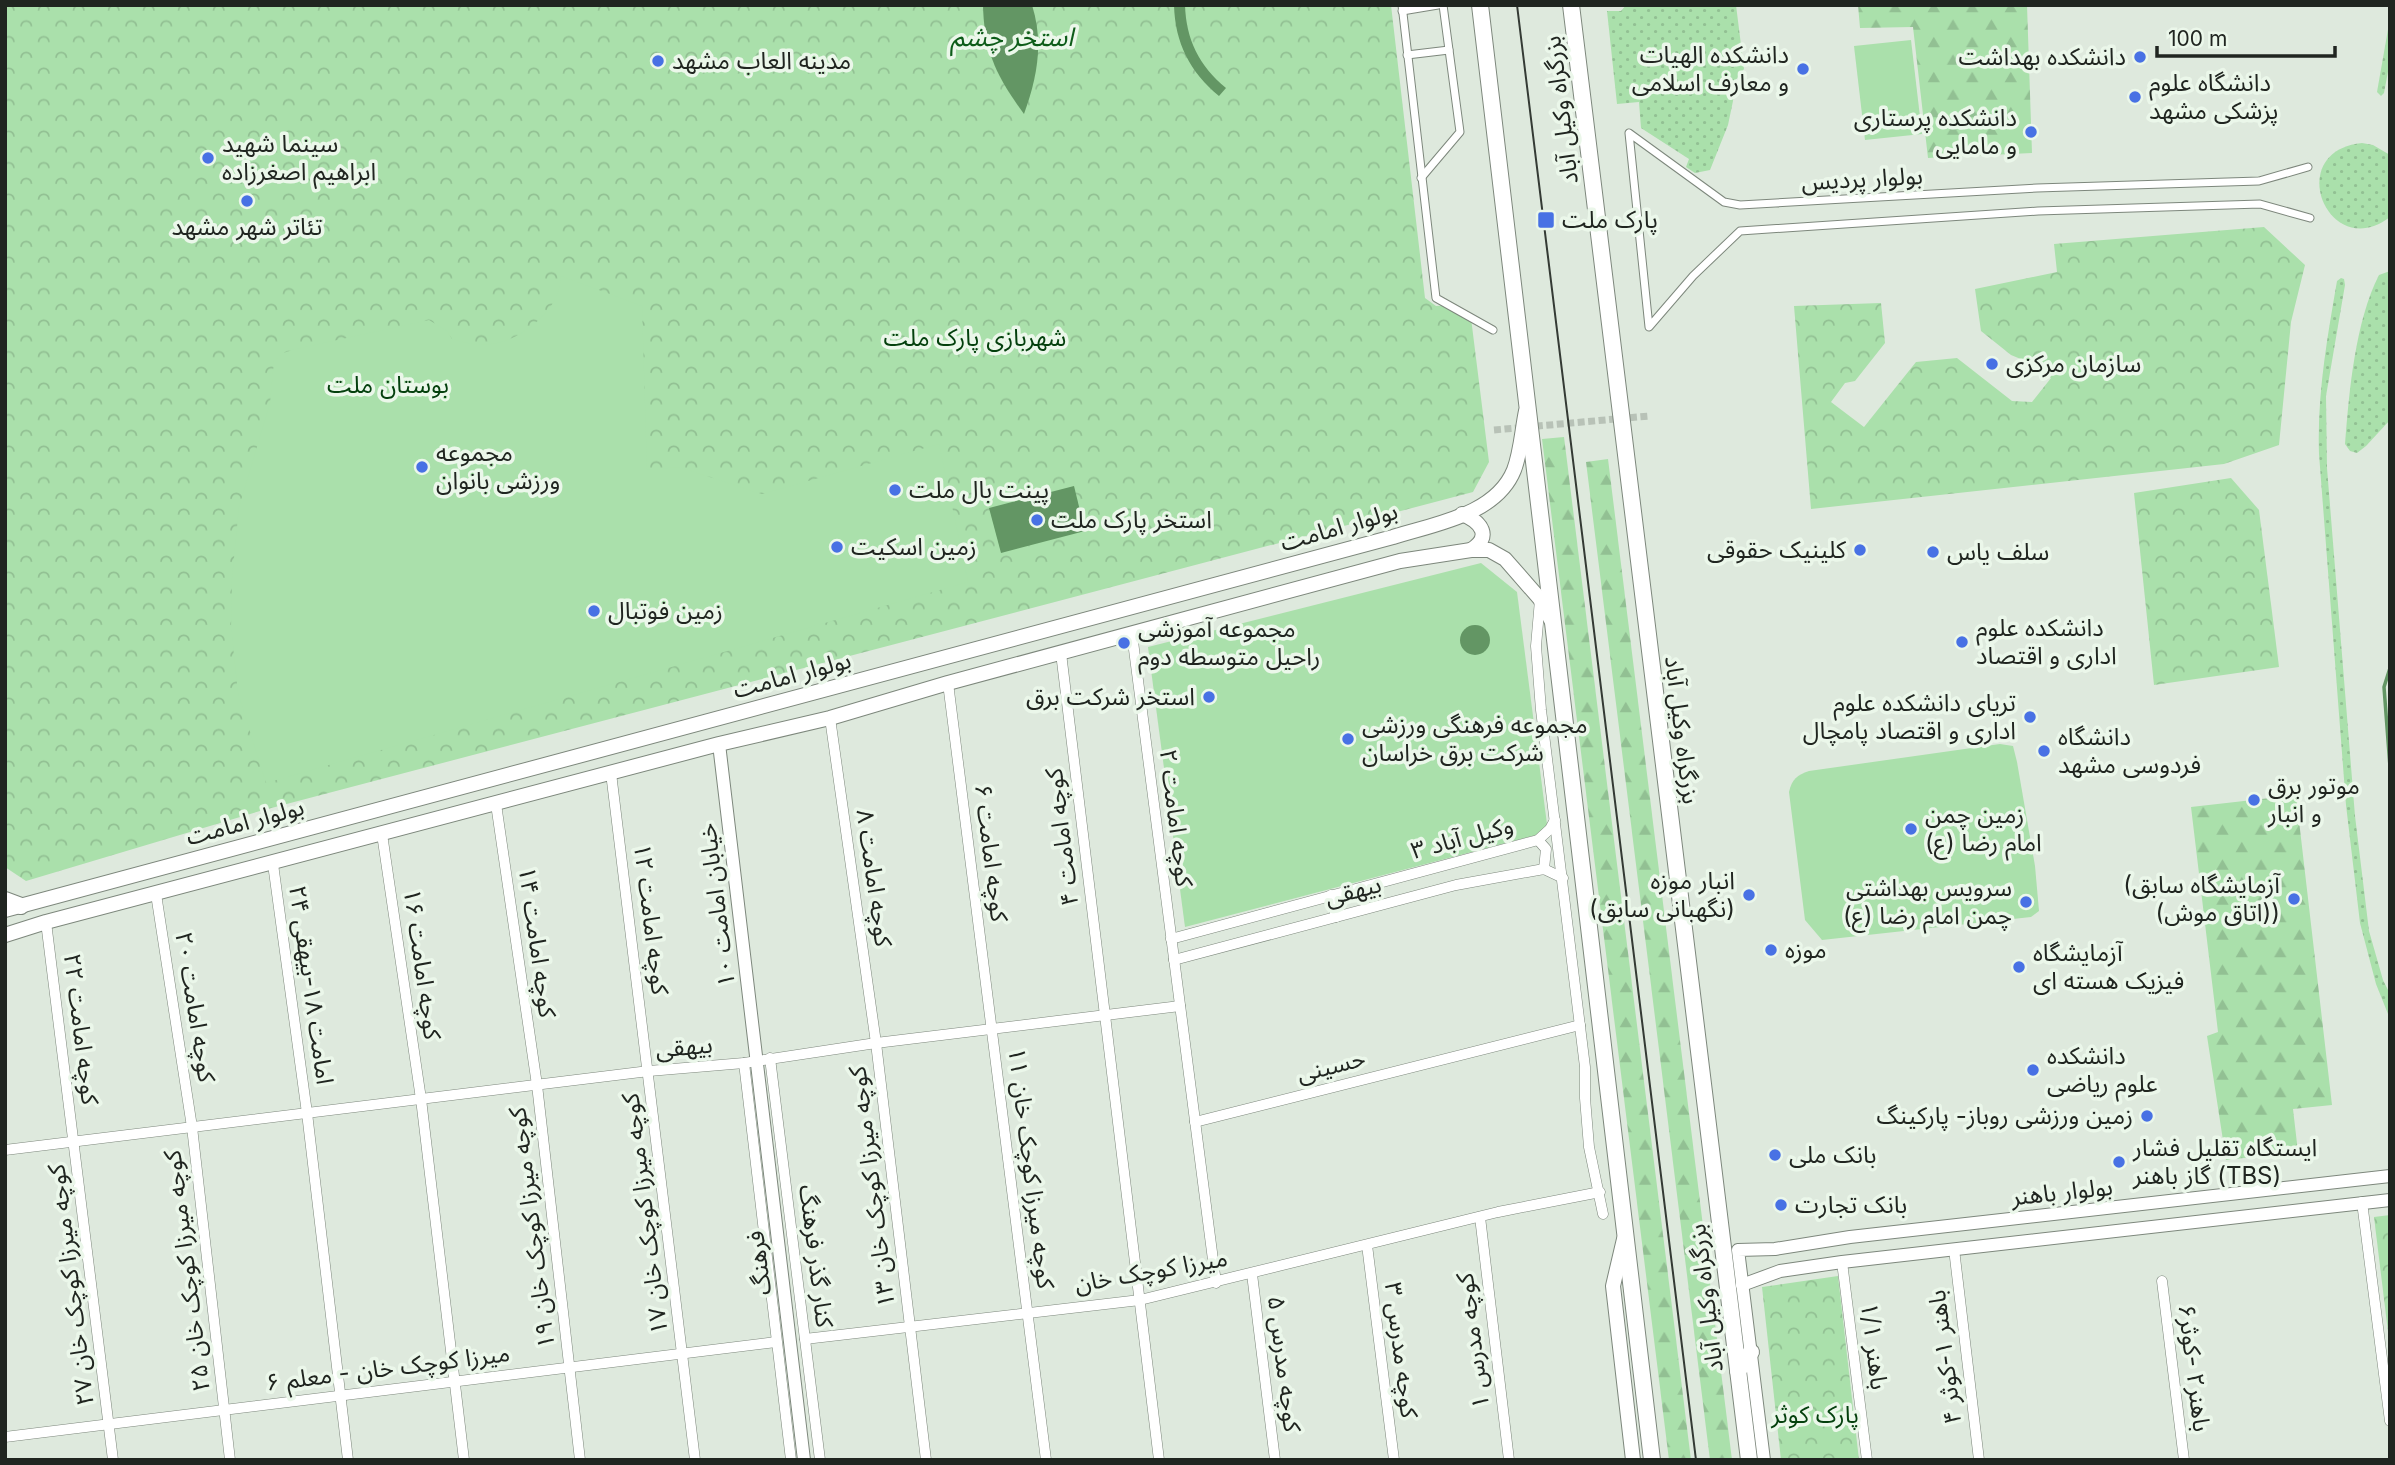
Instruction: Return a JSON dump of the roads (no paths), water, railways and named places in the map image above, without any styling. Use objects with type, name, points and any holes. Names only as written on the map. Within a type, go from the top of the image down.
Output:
[{"type":"highway","points":[[1480,5],[1652,1460]]},
{"type":"highway","name":"بزرگراه وکیل آباد","points":[[1571,5],[1749,1460]]},
{"type":"highway","points":[[1738,1371],[1751,1352]]},
{"type":"main road","name":"بولوار امامت","points":[[10,905],[1393,537],[1489,503],[1514,470],[1527,409]]},
{"type":"main road","points":[[1462,514],[1476,522],[1482,531],[1480,544],[1471,550]]},
{"type":"main road","name":"بولوار امامت","points":[[5,935],[719,744],[830,718],[948,682],[1400,561],[1471,550],[1489,550],[1505,558],[1541,599],[1552,624]]},
{"type":"main road","points":[[1625,1238],[1613,1286],[1633,1460]]},
{"type":"street","points":[[1421,178],[1460,132],[1441,5],[1402,8],[1421,178],[1436,298],[1493,330]]},
{"type":"street","points":[[1407,55],[1449,50]]},
{"type":"street","name":"بولوار پردیس","points":[[2308,167],[2259,181],[2037,188],[1740,205],[1724,202],[1629,133],[1649,327],[1693,276],[1740,231],[2038,211],[2260,204],[2310,218]]},
{"type":"street","points":[[1541,599],[1536,646],[1541,710],[1585,1067],[1589,1147],[1603,1214]]},
{"type":"street","name":"کوچه امامت ۲","points":[[1132,634],[1216,1283]]},
{"type":"street","name":"کوچه امامت ۴","points":[[1061,653],[1159,1460]]},
{"type":"street","name":"کوچه امامت ۶","points":[[948,682],[993,1029]]},
{"type":"street","name":"کوچه امامت ۸","points":[[830,718],[876,1043]]},
{"type":"street","name":"خیابان امامت ۱۰","points":[[719,744],[750,1062]]},
{"type":"street","name":"کوچه امامت ۱۲","points":[[611,773],[649,1071]]},
{"type":"street","name":"کوچه امامت ۱۴","points":[[496,804],[537,1085]]},
{"type":"street","name":"۳ وکیل آباد","points":[[1331,895],[1538,840],[1550,829],[1555,819]]},
{"type":"street","name":"کوچه امامت ۱۶","points":[[382,834],[421,1099],[464,1460]]},
{"type":"street","points":[[1538,840],[1546,849],[1544,869],[1563,878]]},
{"type":"street","name":"امامت ۱۸-بیهقی ۲۴","points":[[273,864],[307,1113],[348,1460]]},
{"type":"street","name":"بیهقی","points":[[1174,960],[1456,885],[1544,869]]},
{"type":"street","name":"کوچه امامت ۲۰","points":[[156,894],[192,1127]]},
{"type":"street","points":[[1331,895],[1336,917]]},
{"type":"street","name":"بیهقی","points":[[1171,939],[1331,895]]},
{"type":"street","name":"کوچه امامت ۲۲","points":[[46,922],[74,1141]]},
{"type":"street","name":"بیهقی","points":[[5,1150],[649,1071],[750,1062],[876,1043],[1180,1006]]},
{"type":"street","name":"حسینی","points":[[1195,1122],[1580,1025]]},
{"type":"street","name":"کوچه میرزا کوچک خان ۱۱","points":[[993,1029],[1046,1460]]},
{"type":"street","name":"کوچه میرزا کوچک خان ۱۳","points":[[876,1043],[926,1460]]},
{"type":"street","name":"کنار گذر فرهنگ","points":[[770,1058],[820,1460]]},
{"type":"street","name":"کنار گذر فرهنگ","points":[[750,1062],[776,1342],[791,1460]]},
{"type":"street","name":"فرهنگ","points":[[750,1062],[804,1460]]},
{"type":"street","name":"کوچه میرزا کوچک خان ۱۷","points":[[649,1071],[695,1460]]},
{"type":"street","name":"کوچه میرزا کوچک خان ۱۹","points":[[537,1085],[580,1460]]},
{"type":"street","name":"کوچه میرزا کوچک خان ۲۵","points":[[192,1127],[230,1460]]},
{"type":"street","name":"کوچه میرزا کوچک خان ۲۷","points":[[74,1141],[113,1460]]},
{"type":"street","name":"بولوار باهنر","points":[[2390,1176],[1850,1237],[1775,1249],[1738,1250],[1742,1285],[1780,1271],[1842,1262],[2390,1200]]},
{"type":"street","name":"میرزا کوچک خان","points":[[805,1339],[1140,1300],[1498,1212],[1600,1192]]},
{"type":"street","points":[[2362,1202],[2390,1421]]},
{"type":"street","name":"کوچه مدرس ۱","points":[[1480,1217],[1509,1460]]},
{"type":"street","points":[[2017,1219],[2020,1241]]},
{"type":"street","name":"کوچه مدرس ۳","points":[[1367,1245],[1394,1460]]},
{"type":"street","points":[[1775,1249],[1773,1263],[1780,1271]]},
{"type":"street","name":"باهنر ۱-کوثر ۴","points":[[1954,1249],[1979,1460]]},
{"type":"street","name":"باهنر ۱/۱","points":[[1842,1262],[1867,1460]]},
{"type":"street","name":"کوچه مدرس ۵","points":[[1252,1274],[1275,1460]]},
{"type":"street","name":"باهنر۲ -کوثر۶","points":[[2162,1281],[2184,1460]]},
{"type":"street","points":[[1742,1285],[1764,1460]]},
{"type":"street","name":"میرزا کوچک خان - معلم ۶","points":[[5,1437],[776,1342]]},
{"type":"water","name":"استخر چشم","points":[[983,5],[1032,5],[1038,47],[1032,87],[1024,114],[999,76],[989,50]]},
{"type":"water","points":[[1174,5],[1185,5],[1188,29],[1196,51],[1208,71],[1226,88],[1219,96],[1200,77],[1186,56],[1177,32]]},
{"type":"water","name":"استخر پارک ملت","points":[[1074,486],[1085,531],[1001,553],[989,508]]},
{"type":"water","points":[[1475,625],[1481,626],[1489,634],[1489,646],[1481,654],[1475,655],[1469,654],[1461,646],[1460,640],[1461,634],[1469,626]]},
{"type":"waterway","points":[[2390,668],[2384,687],[2390,767]]},
{"type":"tunnel","points":[[1494,430],[1649,416]]},
{"type":"tram line","points":[[1517,5],[1696,1460]]},
{"type":"place","name":"دانشکده بهداشت","points":[[2140,57]]},
{"type":"place","name":"مدينه العاب مشهد","points":[[658,61]]},
{"type":"place","name":"دانشکده الهیات و معارف اسلامی","points":[[1803,69]]},
{"type":"place","name":"دانشگاه علوم پزشکی مشهد","points":[[2135,97]]},
{"type":"place","name":"دانشکده پرستاری و مامایی","points":[[2031,132]]},
{"type":"place","name":"سینما شهید ابراهیم اصغرزاده","points":[[208,158]]},
{"type":"place","name":"تئاتر شهر مشهد","points":[[247,201]]},
{"type":"place","name":"پارک ملت","points":[[1546,220]]},
{"type":"place","name":"سازمان مرکزی","points":[[1992,364]]},
{"type":"place","name":"مجموعه ورزشی بانوان","points":[[422,467]]},
{"type":"place","name":"پینت بال ملت","points":[[895,490]]},
{"type":"place","name":"استخر پارک ملت","points":[[1037,520]]},
{"type":"place","name":"زمین اسکیت","points":[[837,547]]},
{"type":"place","name":"کلینیک حقوقی","points":[[1860,550]]},
{"type":"place","name":"سلف یاس","points":[[1933,552]]},
{"type":"place","name":"زمین فوتبال","points":[[594,611]]},
{"type":"place","name":"دانشکده علوم اداری و اقتصاد","points":[[1962,642]]},
{"type":"place","name":"مجموعه آموزشی راحیل متوسطه دوم","points":[[1124,643]]},
{"type":"place","name":"استخر شرکت برق","points":[[1209,697]]},
{"type":"place","name":"تریای دانشکده علوم اداری و اقتصاد پامچال","points":[[2030,717]]},
{"type":"place","name":"مجموعه فرهنگی ورزشی شرکت برق خراسان","points":[[1348,739]]},
{"type":"place","name":"دانشگاه فردوسی مشهد","points":[[2044,751]]},
{"type":"place","name":"موتور برق و انبار","points":[[2254,800]]},
{"type":"place","name":"زمین چمن امام رضا (ع)","points":[[1911,829]]},
{"type":"place","name":"انبار موزه (نگهبانی سابق)","points":[[1749,895]]},
{"type":"place","name":"(آزمایشگاه سابق (اتاق موش))","points":[[2294,899]]},
{"type":"place","name":"سرویس بهداشتی چمن امام رضا (ع)","points":[[2026,902]]},
{"type":"place","name":"موزه","points":[[1771,950]]},
{"type":"place","name":"آزمایشگاه فیزیک هسته ای","points":[[2019,967]]},
{"type":"place","name":"دانشکده علوم ریاضی","points":[[2033,1070]]},
{"type":"place","name":"زمین ورزشی روباز- پارکینگ","points":[[2147,1116]]},
{"type":"place","name":"بانک ملی","points":[[1775,1155]]},
{"type":"place","name":"ایستگاه تقلیل فشار گاز باهنر (TBS)","points":[[2119,1162]]},
{"type":"place","name":"بانک تجارت","points":[[1781,1205]]},
{"type":"park label","name":"شهربازی پارک ملت","points":[[975,338]]},
{"type":"park label","name":"بوستان ملت","points":[[388,385]]},
{"type":"park label","name":"پارک کوثر","points":[[1815,1415]]}]
